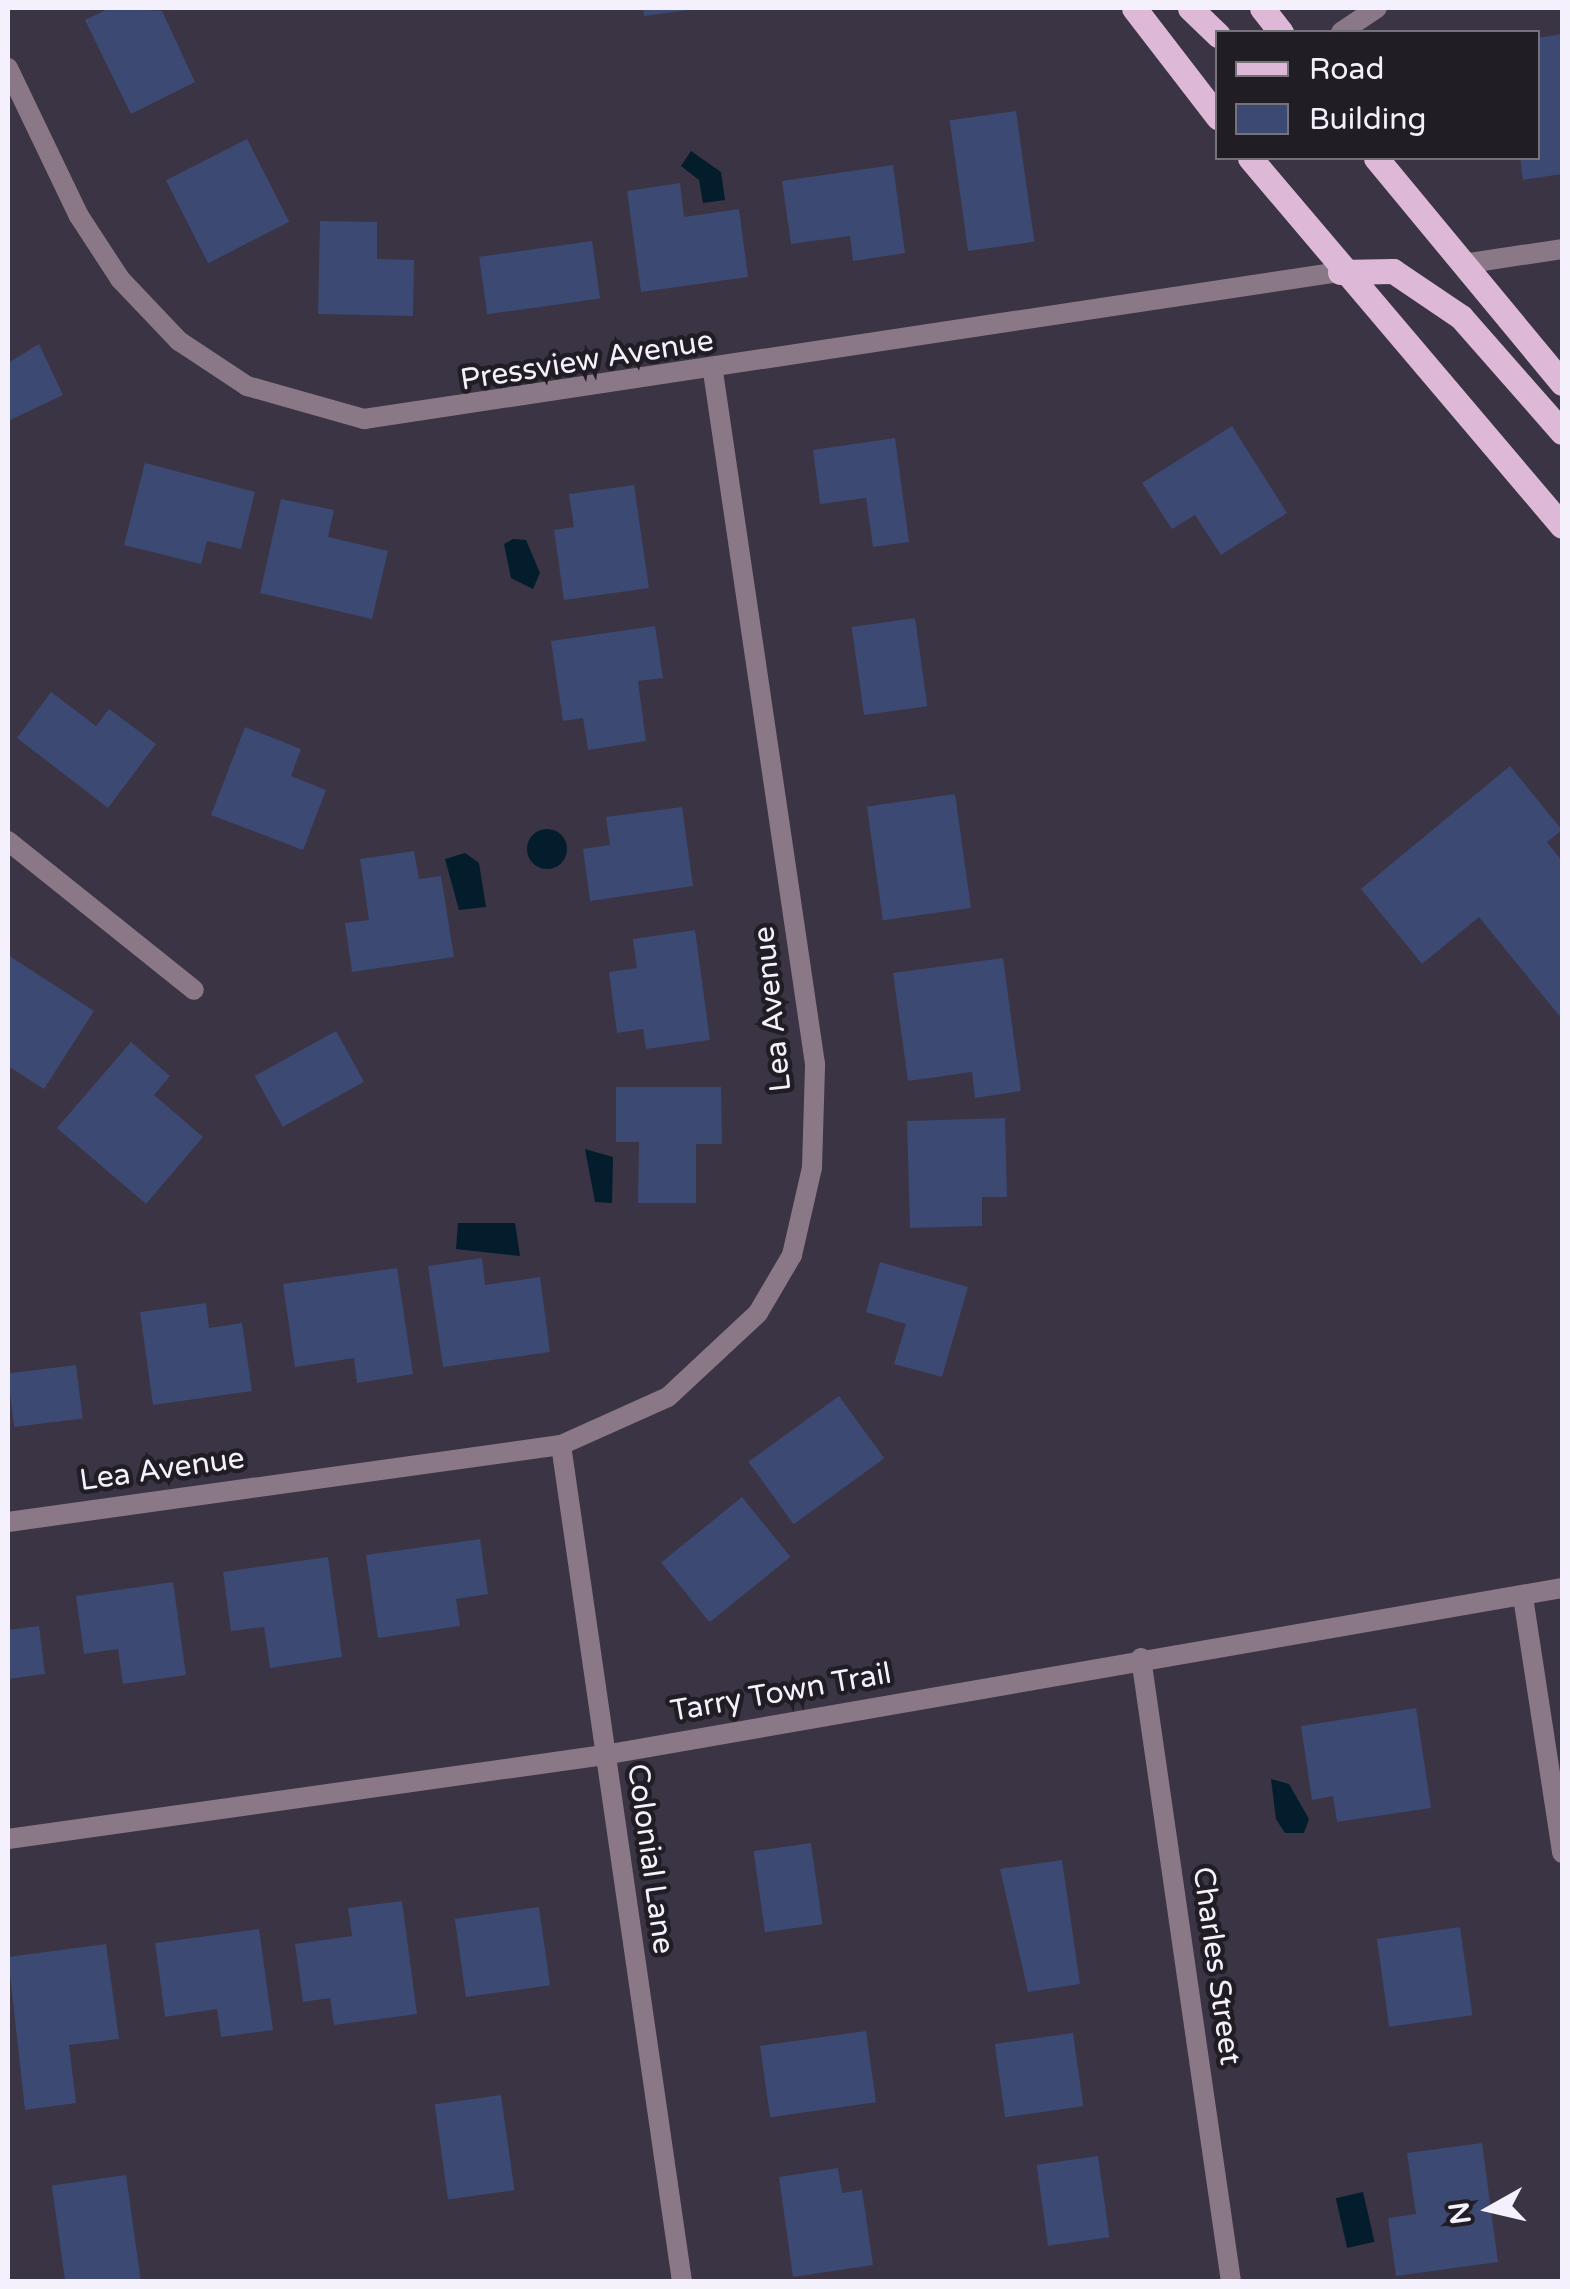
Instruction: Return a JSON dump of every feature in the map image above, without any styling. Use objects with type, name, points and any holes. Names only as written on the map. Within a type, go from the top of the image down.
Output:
[{"type":"main road","points":[[1134,8],[1215,113]]},
{"type":"main road","points":[[1190,8],[1215,32]]},
{"type":"main road","points":[[1262,8],[1279,30]]},
{"type":"main road","points":[[1252,160],[1340,272],[1562,526]]},
{"type":"main road","points":[[1378,160],[1562,383]]},
{"type":"main road","points":[[1340,272],[1393,271],[1462,317],[1562,432]]},
{"type":"street","points":[[1344,30],[1377,8]]},
{"type":"street","name":"Pressview Avenue","points":[[8,68],[120,279],[178,341],[246,386],[364,419],[713,372],[1340,272]]},
{"type":"street","points":[[1463,264],[1562,249]]},
{"type":"street","name":"Lea Avenue","points":[[8,1522],[562,1444],[618,1426],[717,1358],[792,1256],[812,1168],[815,1064],[713,372]]},
{"type":"street","points":[[8,841],[194,990]]},
{"type":"street","name":"Colonial Lane","points":[[562,1444],[682,2282]]},
{"type":"street","name":"Tarry Town Trail","points":[[8,1839],[604,1755],[1141,1658],[1562,1588]]},
{"type":"street","points":[[1523,1596],[1562,1853]]},
{"type":"street","name":"Charles Street","points":[[1141,1658],[1231,2282]]},
{"type":"water","points":[[691,151],[721,172],[725,200],[703,203],[699,180],[681,166]]},
{"type":"water","points":[[513,539],[526,540],[540,573],[533,589],[511,578],[504,544]]},
{"type":"water","points":[[547,829],[561,835],[567,849],[561,863],[547,869],[533,863],[527,849],[533,835]]},
{"type":"water","points":[[465,853],[479,863],[486,907],[459,910],[445,859]]},
{"type":"water","points":[[585,1149],[613,1157],[612,1203],[595,1202]]},
{"type":"water","points":[[458,1223],[515,1223],[520,1256],[456,1249]]},
{"type":"water","points":[[1271,1779],[1289,1784],[1309,1819],[1304,1833],[1285,1833],[1276,1819]]},
{"type":"water","points":[[1363,2192],[1374,2242],[1347,2248],[1336,2198]]},
{"type":"building","points":[[110,8],[162,11],[195,82],[131,114],[85,20]]},
{"type":"building","points":[[643,8],[689,8],[689,10],[644,16]]},
{"type":"building","points":[[1562,34],[1562,174],[1523,180],[1520,160],[1540,160],[1540,38]]},
{"type":"building","points":[[1016,111],[1034,242],[968,251],[950,120]]},
{"type":"building","points":[[247,139],[289,222],[208,263],[166,180]]},
{"type":"building","points":[[893,165],[905,253],[853,261],[850,236],[791,244],[782,181]]},
{"type":"building","points":[[680,183],[684,217],[739,209],[748,277],[641,292],[627,191]]},
{"type":"building","points":[[320,221],[377,222],[377,259],[414,260],[413,316],[318,314]]},
{"type":"building","points":[[592,241],[600,298],[487,314],[479,257]]},
{"type":"building","points":[[39,344],[63,395],[8,421],[8,363]]},
{"type":"building","points":[[1232,426],[1287,513],[1221,555],[1195,515],[1172,529],[1142,483]]},
{"type":"building","points":[[895,438],[909,542],[873,547],[866,498],[820,504],[813,450]]},
{"type":"building","points":[[145,463],[255,492],[241,549],[207,541],[201,564],[124,545]]},
{"type":"building","points":[[634,485],[649,588],[564,600],[554,530],[574,527],[569,494]]},
{"type":"building","points":[[281,499],[334,510],[328,537],[388,551],[372,619],[260,593]]},
{"type":"building","points":[[915,618],[927,706],[864,715],[852,627]]},
{"type":"building","points":[[655,626],[663,678],[638,681],[646,741],[588,750],[583,718],[563,721],[551,641]]},
{"type":"building","points":[[51,692],[96,726],[109,709],[156,744],[108,808],[17,738]]},
{"type":"building","points":[[245,727],[301,749],[291,776],[326,790],[303,850],[211,815]]},
{"type":"building","points":[[1510,766],[1562,830],[1547,842],[1562,861],[1562,1019],[1479,917],[1422,964],[1361,889]]},
{"type":"building","points":[[955,794],[971,908],[883,920],[867,806]]},
{"type":"building","points":[[682,807],[693,886],[590,901],[583,849],[610,845],[606,817]]},
{"type":"building","points":[[414,851],[419,879],[441,876],[454,957],[352,972],[345,923],[369,920],[360,859]]},
{"type":"building","points":[[695,930],[710,1040],[646,1049],[643,1029],[617,1033],[609,972],[637,968],[633,939]]},
{"type":"building","points":[[8,955],[94,1011],[44,1089],[8,1066]]},
{"type":"building","points":[[1003,958],[1021,1091],[975,1098],[972,1072],[908,1081],[893,973]]},
{"type":"building","points":[[336,1031],[364,1082],[283,1127],[255,1076]]},
{"type":"building","points":[[131,1042],[170,1076],[154,1095],[203,1137],[146,1204],[57,1128]]},
{"type":"building","points":[[616,1087],[721,1087],[722,1144],[696,1144],[696,1203],[638,1203],[639,1142],[616,1142]]},
{"type":"building","points":[[1005,1118],[1007,1197],[982,1197],[982,1226],[910,1228],[907,1121]]},
{"type":"building","points":[[482,1258],[485,1285],[540,1277],[550,1352],[443,1367],[428,1266]]},
{"type":"building","points":[[880,1262],[968,1287],[942,1377],[894,1364],[906,1324],[866,1312]]},
{"type":"building","points":[[397,1268],[413,1374],[357,1383],[354,1358],[295,1367],[283,1284]]},
{"type":"building","points":[[206,1303],[209,1328],[242,1323],[252,1391],[153,1405],[140,1312]]},
{"type":"building","points":[[76,1365],[83,1419],[14,1427],[8,1373]]},
{"type":"building","points":[[839,1396],[884,1458],[794,1524],[748,1462]]},
{"type":"building","points":[[742,1497],[790,1557],[710,1622],[661,1562]]},
{"type":"building","points":[[480,1539],[488,1594],[456,1599],[460,1626],[378,1638],[366,1555]]},
{"type":"building","points":[[328,1557],[342,1657],[270,1668],[264,1627],[231,1631],[223,1572]]},
{"type":"building","points":[[173,1582],[186,1675],[123,1684],[118,1649],[84,1654],[76,1596]]},
{"type":"building","points":[[39,1626],[45,1674],[8,1679],[8,1630]]},
{"type":"building","points":[[1416,1708],[1431,1808],[1337,1822],[1333,1796],[1312,1800],[1301,1726]]},
{"type":"building","points":[[811,1843],[822,1924],[765,1932],[754,1851]]},
{"type":"building","points":[[1062,1860],[1080,1984],[1028,1992],[1000,1869]]},
{"type":"building","points":[[402,1901],[417,2014],[334,2025],[330,1998],[303,2002],[295,1944],[352,1936],[348,1908]]},
{"type":"building","points":[[539,1907],[550,1985],[466,1997],[455,1919]]},
{"type":"building","points":[[1460,1927],[1472,2015],[1389,2027],[1377,1939]]},
{"type":"building","points":[[259,1929],[273,2030],[221,2037],[217,2009],[165,2017],[155,1943]]},
{"type":"building","points":[[106,1944],[119,2039],[69,2045],[76,2103],[25,2110],[8,1957]]},
{"type":"building","points":[[866,2031],[876,2102],[770,2117],[760,2046]]},
{"type":"building","points":[[1073,2033],[1083,2106],[1005,2117],[995,2044]]},
{"type":"building","points":[[501,2095],[514,2190],[448,2199],[435,2104]]},
{"type":"building","points":[[1482,2143],[1498,2262],[1396,2276],[1388,2218],[1416,2214],[1407,2153]]},
{"type":"building","points":[[1098,2156],[1109,2237],[1048,2246],[1037,2165]]},
{"type":"building","points":[[838,2168],[842,2193],[862,2190],[873,2265],[793,2277],[779,2177]]},
{"type":"building","points":[[126,2175],[141,2282],[65,2282],[52,2185]]}]
